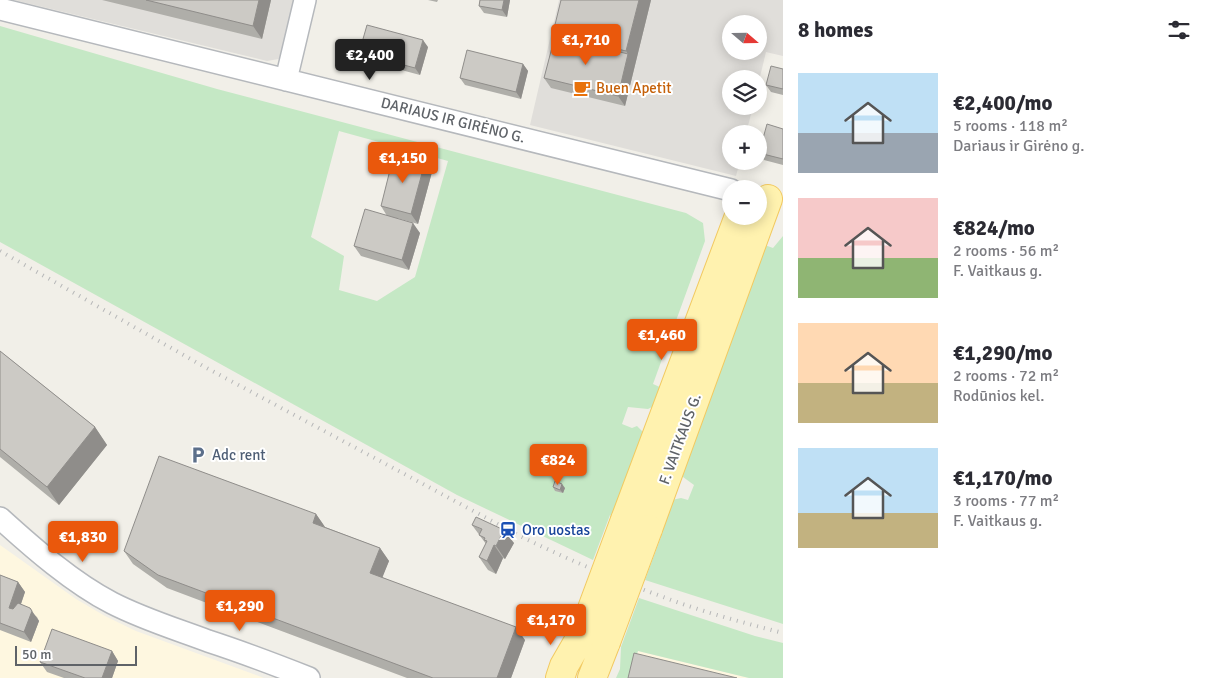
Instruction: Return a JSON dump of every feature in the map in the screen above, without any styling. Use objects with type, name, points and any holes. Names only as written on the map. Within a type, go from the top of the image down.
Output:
[{"type":"main road","name":"F. VAITKAUS G.","points":[[636,524],[770,200]]},
{"type":"main road","name":"F. VAITKAUS G.","points":[[592,678],[594,637],[636,524],[736,225]]},
{"type":"main road","name":"F. VAITKAUS G.","points":[[560,678],[564,666],[594,637]]},
{"type":"street","points":[[286,80],[305,0]]},
{"type":"street","name":"DARIAUS IR GIRĖNO G.","points":[[0,9],[722,188]]},
{"type":"street","points":[[0,518],[62,570],[90,591],[111,603],[148,620],[250,655],[309,678]]},
{"type":"shaded area","points":[[14,0],[314,0],[301,55],[267,61]]},
{"type":"shaded area","points":[[559,0],[783,0],[783,56],[768,52],[768,15],[722,15],[722,60],[764,60],[762,70],[722,70],[722,115],[751,115],[748,125],[722,125],[722,170],[738,170],[736,176],[530,125]]},
{"type":"shaded area","points":[[0,545],[76,599],[105,616],[136,631],[264,678],[0,678]]},
{"type":"shaded area","points":[[638,651],[749,678],[628,678]]},
{"type":"green space","points":[[0,26],[217,89],[686,213],[703,223],[705,241],[653,384],[662,388],[656,405],[648,409],[628,407],[622,424],[632,428],[637,426],[643,432],[645,439],[614,516],[610,515],[593,560],[457,495],[0,242]],"holes":[[[339,131],[448,161],[415,277],[377,301],[339,290],[344,256],[311,237]]]},
{"type":"green space","points":[[783,236],[783,624],[645,580],[662,534],[658,532],[672,500],[681,498],[688,500],[694,485],[683,477],[682,473],[762,244],[773,248]]},
{"type":"green space","points":[[639,598],[755,636],[783,643],[783,678],[749,678],[638,651],[628,678],[616,678],[620,669],[621,647]]},
{"type":"building","points":[[146,0],[259,0],[253,26]]},
{"type":"building","points":[[480,0],[504,0],[502,10],[479,6]]},
{"type":"building","points":[[561,0],[639,0],[626,51],[553,33]]},
{"type":"building","points":[[367,25],[423,40],[415,68],[359,53]]},
{"type":"building","points":[[555,36],[628,54],[618,96],[544,78]]},
{"type":"building","points":[[467,50],[523,64],[516,92],[460,78]]},
{"type":"building","points":[[771,66],[783,69],[783,89],[767,85]]},
{"type":"building","points":[[767,125],[783,129],[783,159],[767,155]]},
{"type":"building","points":[[394,154],[425,162],[411,214],[381,206]]},
{"type":"building","points":[[365,209],[413,223],[402,260],[354,246]]},
{"type":"building","points":[[0,351],[95,427],[47,487],[0,449]]},
{"type":"building","points":[[159,456],[316,514],[313,523],[380,548],[370,573],[516,627],[497,678],[433,678],[158,575],[124,551]]},
{"type":"building","points":[[555,481],[562,484],[560,490],[553,487]]},
{"type":"building","points":[[476,517],[504,530],[496,546],[494,545],[487,561],[479,557],[487,541],[479,535],[482,529],[472,525]]},
{"type":"building","points":[[0,575],[18,582],[9,608],[13,609],[18,603],[30,608],[32,611],[24,632],[0,623]]},
{"type":"building","points":[[52,629],[112,651],[102,678],[85,678],[40,662]]},
{"type":"building","points":[[634,653],[737,678],[628,678]]},
{"type":"railway","points":[[0,251],[203,366],[520,536],[623,582],[673,601],[783,633]]},
{"type":"place","name":"Buen Apetit","points":[[582,88]]},
{"type":"place","name":"Adc rent","points":[[198,455]]},
{"type":"place","name":"Oro uostas","points":[[508,530]]}]
